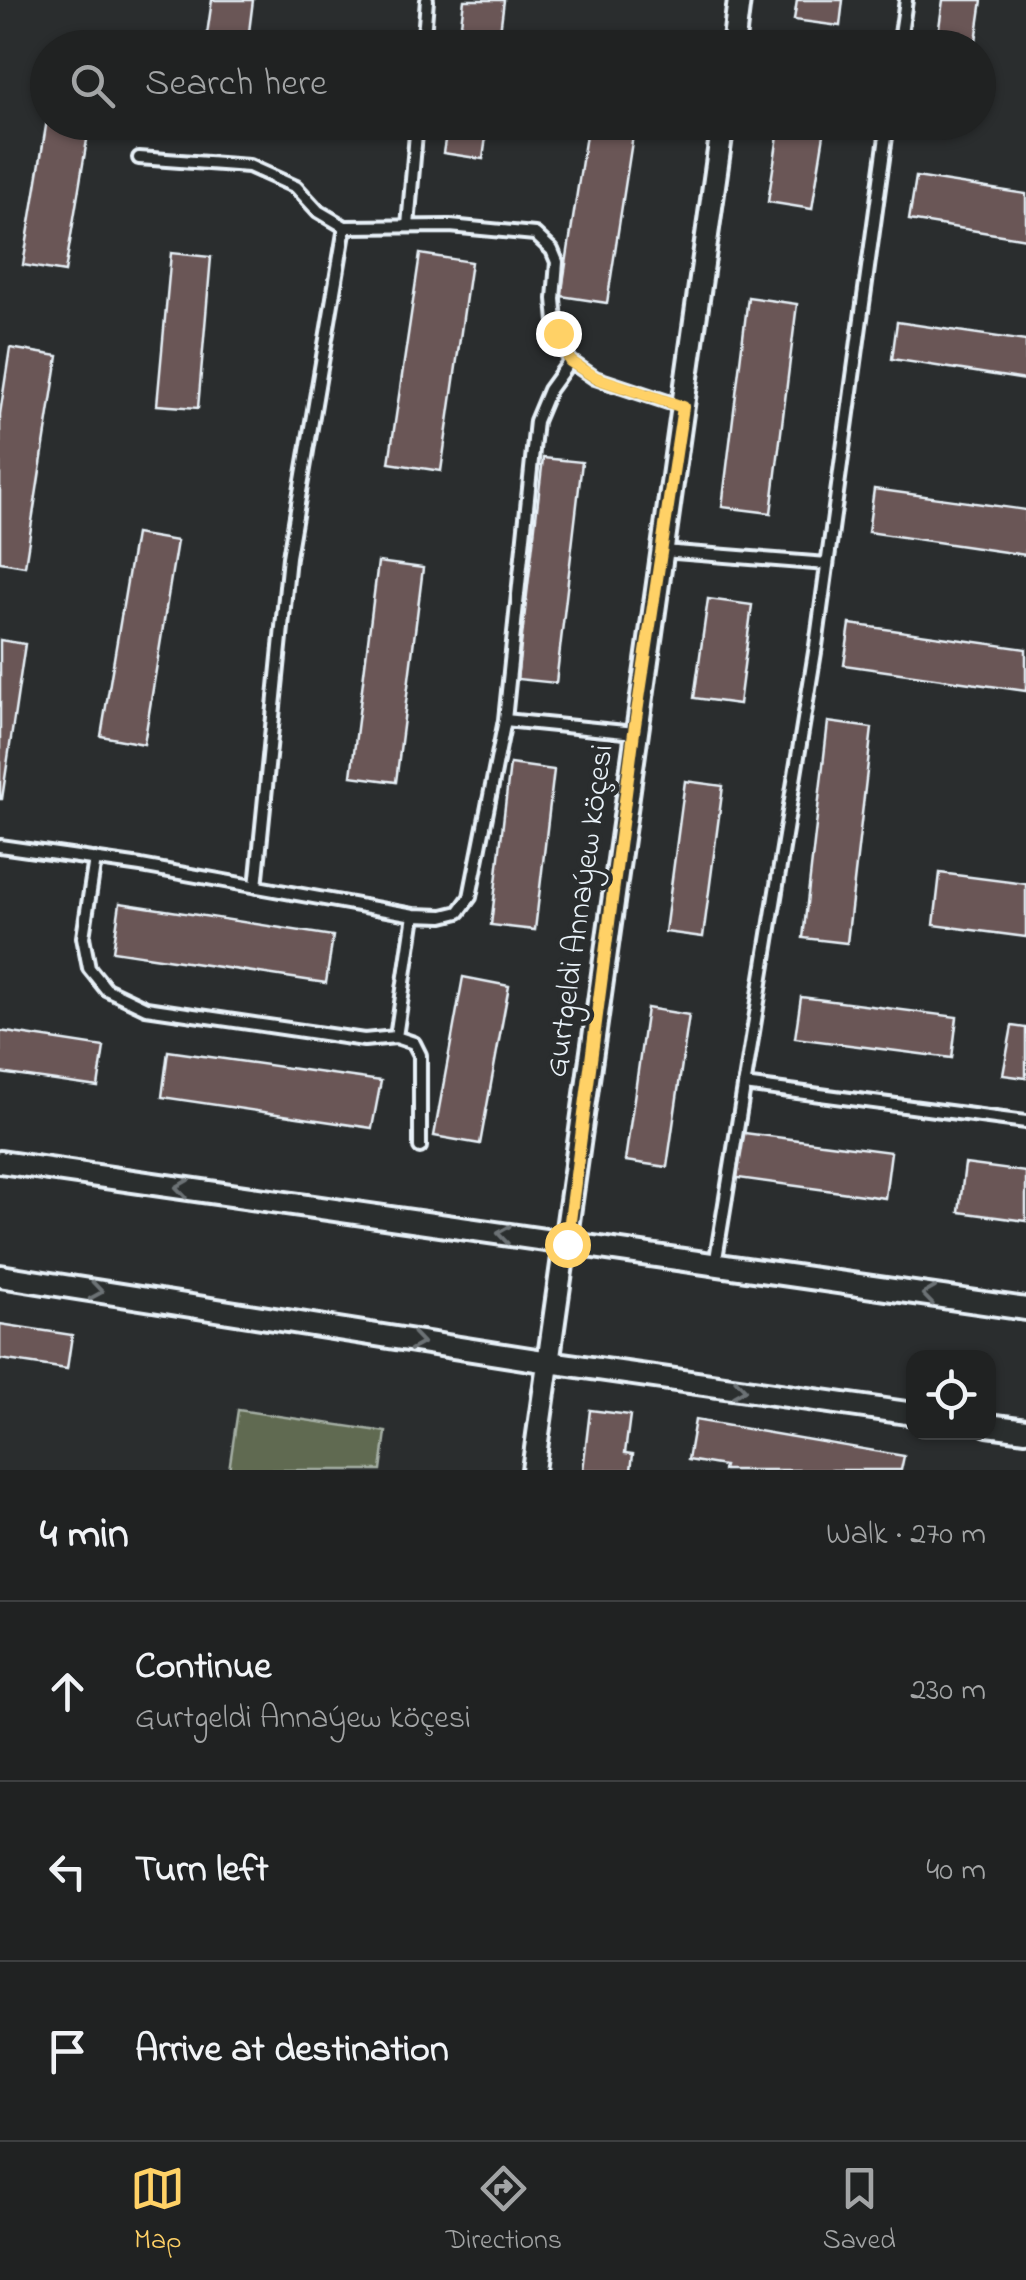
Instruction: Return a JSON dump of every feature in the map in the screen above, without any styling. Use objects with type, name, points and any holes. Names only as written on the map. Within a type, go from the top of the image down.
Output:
[{"type":"street","points":[[736,30],[740,0]]},
{"type":"street","name":"Gurtgeldi Annaýew köçesi","points":[[533,1470],[720,140]]},
{"type":"street","points":[[0,1162],[1026,1309]]},
{"type":"street","points":[[0,1276],[549,1362],[906,1413]]},
{"type":"street","points":[[996,1426],[1026,1430]]},
{"type":"lane","points":[[424,30],[427,0]]},
{"type":"lane","points":[[902,30],[906,0]]},
{"type":"lane","points":[[408,226],[415,140]]},
{"type":"lane","points":[[714,1264],[828,564],[886,140]]},
{"type":"lane","points":[[139,158],[249,166],[296,187],[318,211],[345,227],[408,226],[535,234],[552,250],[557,262],[554,299],[558,333],[570,361],[596,378],[683,407]]},
{"type":"lane","points":[[256,887],[289,557],[345,227]]},
{"type":"lane","points":[[0,846],[414,915],[459,912],[470,897],[505,720],[536,421],[549,390],[570,361]]},
{"type":"lane","points":[[663,551],[828,564]]},
{"type":"lane","points":[[505,720],[634,732]]},
{"type":"lane","points":[[95,860],[84,937],[89,968],[106,990],[146,1008],[364,1040],[396,1037],[414,1043],[420,1055],[420,1147]]},
{"type":"lane","points":[[396,1037],[414,915]]},
{"type":"lane","points":[[744,1085],[1026,1122]]},
{"type":"green space","points":[[238,1410],[386,1432],[381,1470],[229,1470]]},
{"type":"building","points":[[212,0],[253,0],[249,30],[208,30]]},
{"type":"building","points":[[464,0],[504,0],[500,30],[460,30]]},
{"type":"building","points":[[797,0],[843,0],[840,26],[794,20]]},
{"type":"building","points":[[943,0],[982,0],[978,30],[939,30]]},
{"type":"building","points":[[44,140],[87,140],[65,272],[23,265]]},
{"type":"building","points":[[445,140],[486,140],[483,159],[443,153]]},
{"type":"building","points":[[585,140],[632,140],[607,303],[561,296]]},
{"type":"building","points":[[777,140],[823,140],[812,209],[768,202]]},
{"type":"building","points":[[916,177],[1026,194],[1026,239],[909,220]]},
{"type":"building","points":[[171,253],[211,257],[198,408],[157,405]]},
{"type":"building","points":[[420,254],[471,262],[441,471],[389,463]]},
{"type":"building","points":[[748,297],[797,304],[771,513],[722,507]]},
{"type":"building","points":[[897,322],[1026,341],[1026,380],[892,359]]},
{"type":"building","points":[[10,348],[58,356],[25,566],[0,562],[0,414]]},
{"type":"building","points":[[543,458],[582,462],[556,683],[517,679]]},
{"type":"building","points":[[874,489],[1026,510],[1026,555],[868,532]]},
{"type":"building","points":[[135,534],[177,541],[144,744],[101,736]]},
{"type":"building","points":[[378,562],[423,568],[396,782],[351,776]]},
{"type":"building","points":[[708,599],[752,605],[739,704],[694,698]]},
{"type":"building","points":[[850,624],[1026,649],[1026,691],[844,665]]},
{"type":"building","points":[[0,640],[25,644],[2,799],[0,799]]},
{"type":"building","points":[[828,722],[872,728],[847,943],[803,938]]},
{"type":"building","points":[[510,764],[554,770],[535,930],[491,925]]},
{"type":"building","points":[[685,781],[723,786],[703,937],[665,932]]},
{"type":"building","points":[[940,873],[1026,884],[1026,937],[934,925]]},
{"type":"building","points":[[120,903],[333,936],[326,983],[113,951]]},
{"type":"building","points":[[463,977],[509,986],[480,1144],[434,1136]]},
{"type":"building","points":[[801,997],[957,1017],[952,1058],[795,1038]]},
{"type":"building","points":[[647,1008],[689,1015],[667,1167],[625,1161]]},
{"type":"building","points":[[1012,1026],[1026,1028],[1026,1078],[1003,1075]]},
{"type":"building","points":[[0,1031],[104,1047],[98,1087],[0,1073]]},
{"type":"building","points":[[168,1051],[381,1081],[372,1128],[162,1097]]},
{"type":"building","points":[[737,1132],[891,1152],[885,1198],[731,1177]]},
{"type":"building","points":[[965,1164],[1026,1172],[1026,1221],[959,1212]]},
{"type":"building","points":[[0,1324],[72,1335],[67,1369],[0,1359]]},
{"type":"building","points":[[590,1410],[630,1415],[625,1453],[633,1454],[631,1470],[583,1470]]},
{"type":"building","points":[[695,1420],[904,1456],[901,1470],[723,1470],[724,1466],[688,1460]]},
{"type":"route","points":[[558,333],[570,361],[596,378],[683,407],[634,732],[567,1244]]}]
